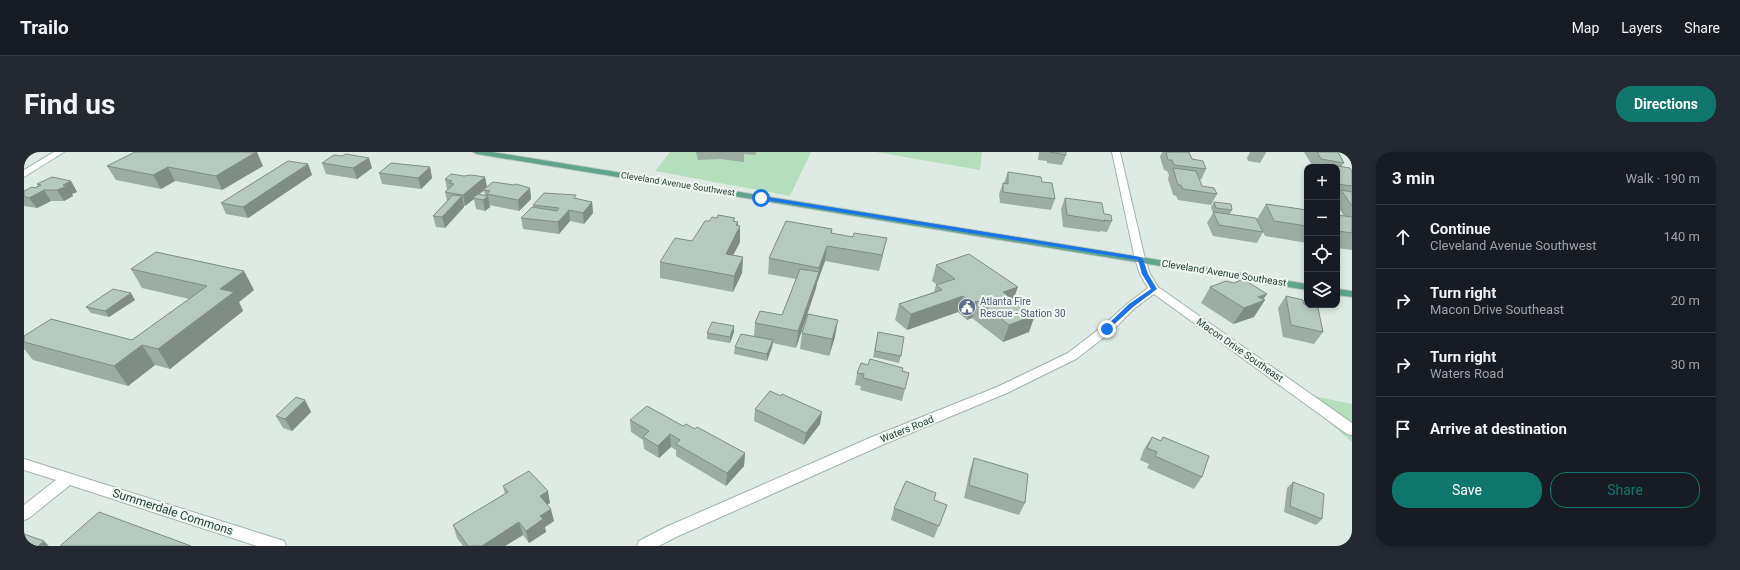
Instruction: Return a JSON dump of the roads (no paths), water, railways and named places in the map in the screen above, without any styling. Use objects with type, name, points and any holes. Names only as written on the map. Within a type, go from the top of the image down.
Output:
[{"type":"main road","name":"Cleveland Avenue Southwest","points":[[477,152],[1140,259]]},
{"type":"main road","name":"Cleveland Avenue Southeast","points":[[1140,259],[1304,286]]},
{"type":"main road","points":[[1340,292],[1352,294]]},
{"type":"street","points":[[24,174],[60,152]]},
{"type":"street","name":"Macon Drive Southeast","points":[[1116,152],[1140,259],[1145,274],[1154,289],[1352,430]]},
{"type":"street","name":"Waters Road","points":[[645,546],[671,532],[877,441],[1002,390],[1072,356],[1107,329],[1131,306],[1154,289]]},
{"type":"street","name":"Summerdale Commons","points":[[24,464],[278,546]]},
{"type":"street","points":[[24,514],[68,478]]},
{"type":"place","name":"Atlanta Fire Rescue - Station 30","points":[[967,307]]}]
